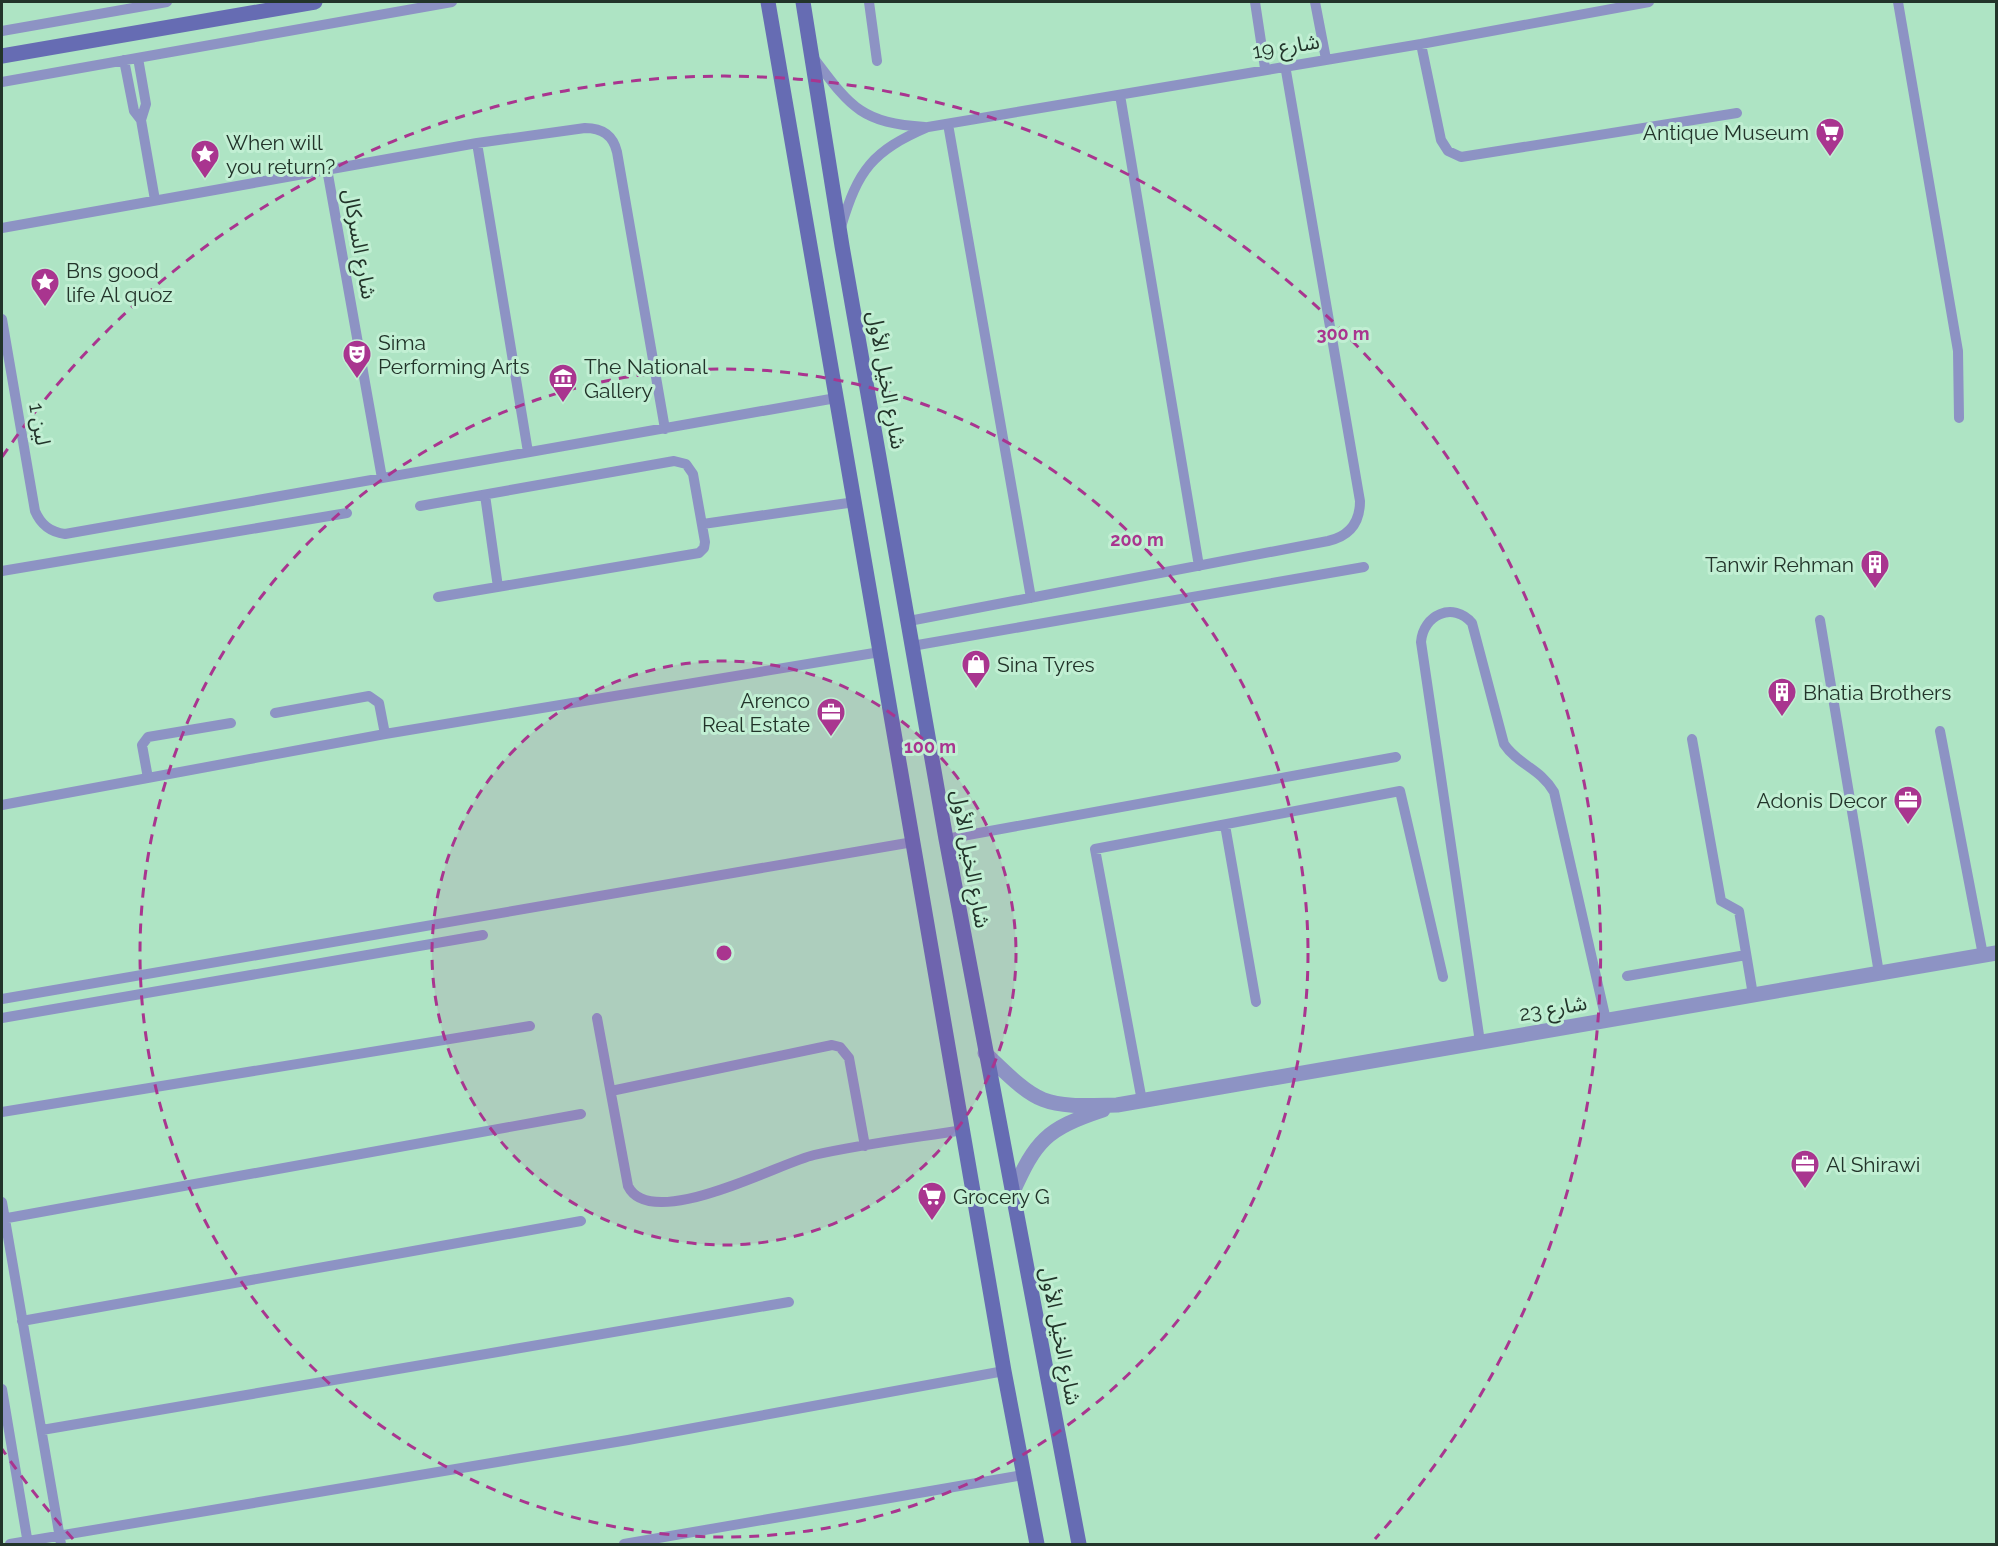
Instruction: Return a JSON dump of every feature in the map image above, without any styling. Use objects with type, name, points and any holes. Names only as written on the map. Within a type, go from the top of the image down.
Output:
[{"type":"main road","points":[[2,56],[266,6],[315,2]]},
{"type":"main road","points":[[768,2],[1004,1371],[1037,1545]]},
{"type":"main road","name":"شارع الخيل الأول","points":[[802,2],[840,234],[946,839],[1079,1545]]},
{"type":"street","name":"شارع 23","points":[[985,1053],[1023,1090],[1045,1102],[1071,1106],[1117,1105],[1990,954]]},
{"type":"street","name":"شارع 23","points":[[1012,1194],[1028,1158],[1048,1135],[1075,1119],[1117,1105]]},
{"type":"lane","points":[[2,31],[167,2]]},
{"type":"lane","points":[[2,82],[452,2]]},
{"type":"lane","points":[[869,2],[878,61]]},
{"type":"lane","points":[[1255,2],[1265,68]]},
{"type":"lane","points":[[1315,2],[1326,59]]},
{"type":"lane","name":"شارع 19","points":[[840,234],[852,191],[864,172],[895,141],[928,128],[1265,68],[1421,44],[1649,2]]},
{"type":"lane","points":[[1898,2],[1958,351],[1959,418]]},
{"type":"lane","points":[[1421,44],[1441,140],[1448,151],[1461,157],[1737,113]]},
{"type":"lane","name":"شارع 19","points":[[810,54],[845,99],[862,112],[893,125],[928,128]]},
{"type":"lane","points":[[138,58],[146,104],[141,120],[155,200]]},
{"type":"lane","points":[[124,60],[134,111],[141,120]]},
{"type":"lane","points":[[909,621],[1338,539],[1353,527],[1360,510],[1285,65]]},
{"type":"lane","points":[[1120,95],[1199,566]]},
{"type":"lane","points":[[948,124],[1031,598]]},
{"type":"lane","name":"شارع السركال","points":[[382,478],[327,169],[477,143],[585,128],[600,130],[612,138],[617,152],[665,429]]},
{"type":"lane","points":[[477,143],[528,452]]},
{"type":"lane","points":[[2,228],[327,169]]},
{"type":"lane","name":"لين 1","points":[[2,319],[35,511],[38,518],[50,530],[65,534],[382,478]]},
{"type":"lane","points":[[382,478],[836,398]]},
{"type":"lane","points":[[420,506],[680,462],[686,464],[693,474],[703,524],[705,545],[699,553],[438,597]]},
{"type":"lane","points":[[485,495],[498,587]]},
{"type":"lane","points":[[703,524],[855,502]]},
{"type":"lane","points":[[2,572],[347,513]]},
{"type":"lane","points":[[912,646],[1364,567]]},
{"type":"lane","points":[[1480,1042],[1421,642],[1427,623],[1443,613],[1456,612],[1472,623],[1504,744],[1515,757],[1540,773],[1554,792],[1606,1020]]},
{"type":"lane","points":[[1820,620],[1880,973]]},
{"type":"lane","points":[[2,805],[385,734],[880,652]]},
{"type":"lane","points":[[275,713],[369,696],[379,703],[385,734]]},
{"type":"lane","points":[[148,778],[142,745],[148,737],[231,723]]},
{"type":"lane","points":[[1940,731],[1990,954]]},
{"type":"lane","points":[[1692,740],[1721,902],[1739,911],[1753,995]]},
{"type":"lane","points":[[946,839],[1396,757]]},
{"type":"lane","points":[[1142,1101],[1095,849],[1400,791],[1443,977]]},
{"type":"lane","points":[[1225,825],[1256,1002]]},
{"type":"lane","points":[[2,999],[913,842]]},
{"type":"lane","points":[[2,1018],[483,935]]},
{"type":"lane","points":[[1627,976],[1746,955]]},
{"type":"lane","points":[[597,1018],[628,1186],[634,1196],[643,1200],[671,1200],[716,1193],[796,1160],[963,1130]]},
{"type":"lane","points":[[2,1112],[530,1026]]},
{"type":"lane","points":[[610,1091],[832,1044],[840,1047],[849,1058],[865,1146]]},
{"type":"lane","points":[[3,1218],[581,1114]]},
{"type":"lane","points":[[2,1202],[61,1540]]},
{"type":"lane","points":[[22,1321],[580,1221]]},
{"type":"lane","points":[[42,1430],[789,1302]]},
{"type":"lane","points":[[10,1545],[61,1540],[1004,1371]]},
{"type":"lane","points":[[2,1389],[28,1543]]},
{"type":"lane","points":[[624,1545],[1023,1475]]},
{"type":"shaded area","points":[[2,2],[1996,2],[1996,1544],[2,1544]]},
{"type":"place","name":"Antique Museum","points":[[1830,158]]},
{"type":"place","name":"When will you return?","points":[[205,180]]},
{"type":"place","name":"Bns good life Al quoz","points":[[45,308]]},
{"type":"place","name":"Sima Performing Arts","points":[[357,380]]},
{"type":"place","name":"The National Gallery","points":[[563,404]]},
{"type":"place","name":"Tanwir Rehman","points":[[1875,590]]},
{"type":"place","name":"Sina Tyres","points":[[976,690]]},
{"type":"place","name":"Bhatia Brothers","points":[[1782,718]]},
{"type":"place","name":"Arenco Real Estate","points":[[831,738]]},
{"type":"place","name":"Adonis Decor","points":[[1908,826]]},
{"type":"place","name":"Al Shirawi","points":[[1805,1190]]},
{"type":"place","name":"Grocery G","points":[[932,1222]]}]
